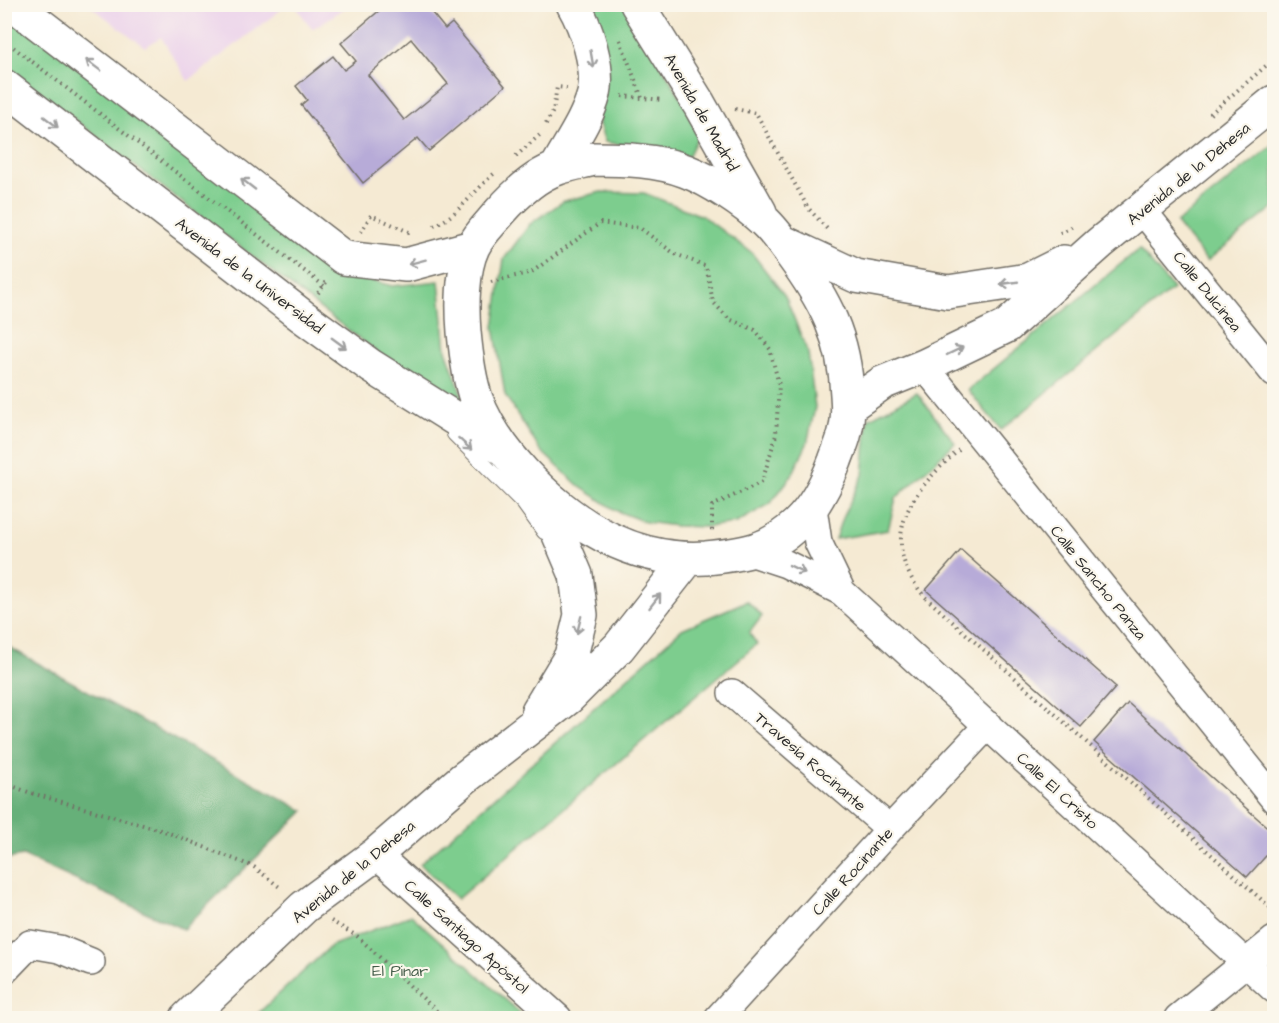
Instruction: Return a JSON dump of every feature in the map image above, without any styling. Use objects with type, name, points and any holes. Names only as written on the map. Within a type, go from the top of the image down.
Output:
[{"type":"street","points":[[13,4],[344,258],[406,265],[473,247]]},
{"type":"street","points":[[556,169],[579,129],[594,93],[594,61],[580,17],[573,4]]},
{"type":"street","name":"Avenida de Madrid","points":[[637,4],[774,232]]},
{"type":"street","name":"Avenida de la Universidad","points":[[4,86],[302,316],[371,366],[506,451]]},
{"type":"street","name":"Avenida de la Dehesa","points":[[848,407],[882,383],[924,366],[1007,326],[1100,243],[1275,102]]},
{"type":"street","points":[[594,159],[622,159],[686,171],[731,196],[774,232],[825,305],[839,341],[846,370],[848,407],[846,432],[831,472],[813,508],[772,544],[750,552],[695,546],[655,554],[623,545],[589,529],[565,512],[541,490],[506,451],[489,426],[476,399],[466,355],[462,306],[473,247],[488,226],[525,188],[556,169],[594,159]]},
{"type":"street","name":"Calle Dulcinea","points":[[1142,210],[1275,373]]},
{"type":"street","name":"Avenida de la Dehesa","points":[[774,232],[856,276],[948,292],[1028,280],[1100,243]]},
{"type":"street","name":"Calle Sancho Panza","points":[[924,366],[1275,799]]},
{"type":"street","name":"Avenida de la Dehesa","points":[[526,731],[571,656],[581,615],[576,575],[541,490]]},
{"type":"street","name":"Calle El Cristo","points":[[813,508],[819,542],[842,592]]},
{"type":"street","name":"Avenida de la Dehesa","points":[[187,1018],[304,906],[376,854],[463,780],[568,698],[620,647],[695,546]]},
{"type":"street","name":"Calle El Cristo","points":[[750,552],[786,564],[842,592],[1275,989]]},
{"type":"street","name":"Travesía Rocinante","points":[[732,693],[890,829]]},
{"type":"street","name":"Calle Rocinante","points":[[718,1018],[988,725]]},
{"type":"street","name":"Calle Santiago Apóstol","points":[[376,854],[558,1018]]},
{"type":"street","points":[[1178,1018],[1275,940]]},
{"type":"street","points":[[4,971],[30,944],[59,949],[91,962]]},
{"type":"lane","points":[[371,366],[466,445],[523,503],[576,575]]},
{"type":"path","points":[[618,36],[642,98]]},
{"type":"path","points":[[4,40],[324,286]]},
{"type":"path","points":[[77,142],[118,84]]},
{"type":"path","points":[[484,284],[532,272],[600,223],[640,228],[675,254],[706,266],[713,302],[729,319],[755,330],[770,349],[779,385],[776,435],[762,482],[712,506],[712,533]]},
{"type":"path","points":[[979,433],[936,470],[909,507],[901,534],[902,552],[905,568],[916,586],[933,605],[1275,911]]},
{"type":"path","points":[[695,546],[712,533],[721,532]]},
{"type":"path","points":[[4,783],[31,793],[164,831],[254,867],[304,906],[357,936],[444,1018]]},
{"type":"shaded area","points":[[89,5],[287,5],[188,81],[161,37],[145,47]]},
{"type":"shaded area","points":[[295,5],[350,5],[312,29]]},
{"type":"green space","points":[[588,5],[624,5],[701,130],[688,157],[605,142],[599,124]]},
{"type":"green space","points":[[4,8],[355,276],[392,286],[439,281],[446,350],[473,426],[5,66]]},
{"type":"green space","points":[[1274,144],[1274,207],[1207,261],[1176,223]]},
{"type":"green space","points":[[601,192],[644,193],[702,216],[751,252],[785,296],[808,353],[815,407],[807,444],[792,475],[770,504],[736,523],[705,527],[676,526],[645,522],[617,511],[580,487],[540,450],[505,395],[494,327],[504,259],[530,224],[564,201]]},
{"type":"green space","points":[[1139,249],[1173,289],[1001,430],[968,390]]},
{"type":"green space","points":[[917,393],[955,443],[896,498],[888,530],[835,539],[842,518],[863,475],[868,419]]},
{"type":"green space","points":[[747,601],[762,616],[749,633],[757,644],[457,899],[420,864],[682,629]]},
{"type":"green space","points":[[5,645],[304,811],[183,929],[23,856],[5,859]]},
{"type":"green space","name":"El Pinar","points":[[411,915],[526,1018],[253,1018],[331,946]]},
{"type":"building","points":[[387,4],[442,4],[432,13],[445,29],[452,23],[505,86],[429,151],[418,138],[363,183],[301,105],[307,100],[296,86],[333,56],[344,70],[356,61],[341,43]],"holes":[[[411,39],[448,84],[404,120],[368,75]]]},
{"type":"building","points":[[961,550],[1116,687],[1081,727],[926,590]]},
{"type":"building","points":[[1128,703],[1274,833],[1274,847],[1247,877],[1094,742]]}]
